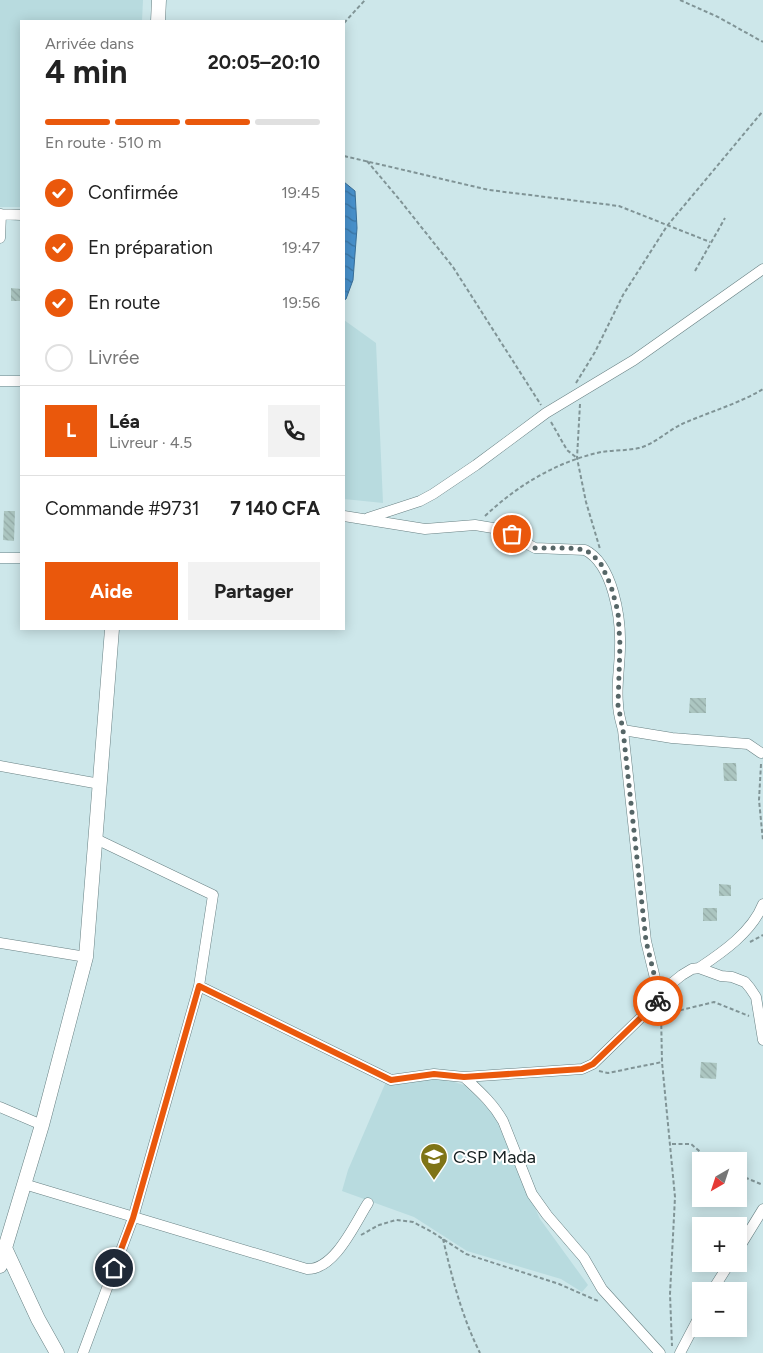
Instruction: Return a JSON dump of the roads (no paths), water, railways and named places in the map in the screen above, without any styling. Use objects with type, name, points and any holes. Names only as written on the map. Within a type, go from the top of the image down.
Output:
[{"type":"street","points":[[158,20],[159,0]]},
{"type":"street","points":[[0,238],[0,214],[20,215]]},
{"type":"street","points":[[367,518],[433,494],[476,465],[576,389],[634,360],[763,269]]},
{"type":"street","points":[[0,381],[20,381]]},
{"type":"street","points":[[345,516],[367,518],[425,529],[475,525],[499,529],[535,548],[585,550],[592,554],[601,564],[611,586],[618,612],[620,645],[618,705],[623,730],[646,941],[660,999]]},
{"type":"street","points":[[0,558],[20,558]]},
{"type":"street","points":[[0,1266],[42,1125],[86,957],[112,630]]},
{"type":"street","points":[[623,730],[672,738],[748,744],[761,753]]},
{"type":"street","points":[[0,766],[100,784]]},
{"type":"street","points":[[83,1353],[133,1218],[199,986],[213,895],[96,839]]},
{"type":"street","points":[[199,986],[391,1080],[434,1074],[464,1077],[582,1069],[593,1064],[660,999],[672,983],[692,969],[699,968],[723,951],[746,929],[763,904]]},
{"type":"street","points":[[0,943],[86,957]]},
{"type":"street","points":[[699,968],[720,976],[732,977],[745,982],[756,998],[763,1040]]},
{"type":"street","points":[[464,1077],[496,1109],[503,1121],[532,1194],[546,1215],[584,1258],[602,1289],[660,1353]]},
{"type":"street","points":[[0,1107],[42,1125]]},
{"type":"street","points":[[24,1184],[307,1269],[313,1269],[326,1263],[335,1254],[368,1203]]},
{"type":"street","points":[[747,1235],[763,1209]]},
{"type":"street","points":[[5,1248],[38,1319],[57,1353]]},
{"type":"street","points":[[680,1353],[692,1330]]},
{"type":"water","points":[[345,183],[355,191],[357,228],[353,280],[346,299]]},
{"type":"place","name":"CSP Mada","points":[[434,1181]]}]
